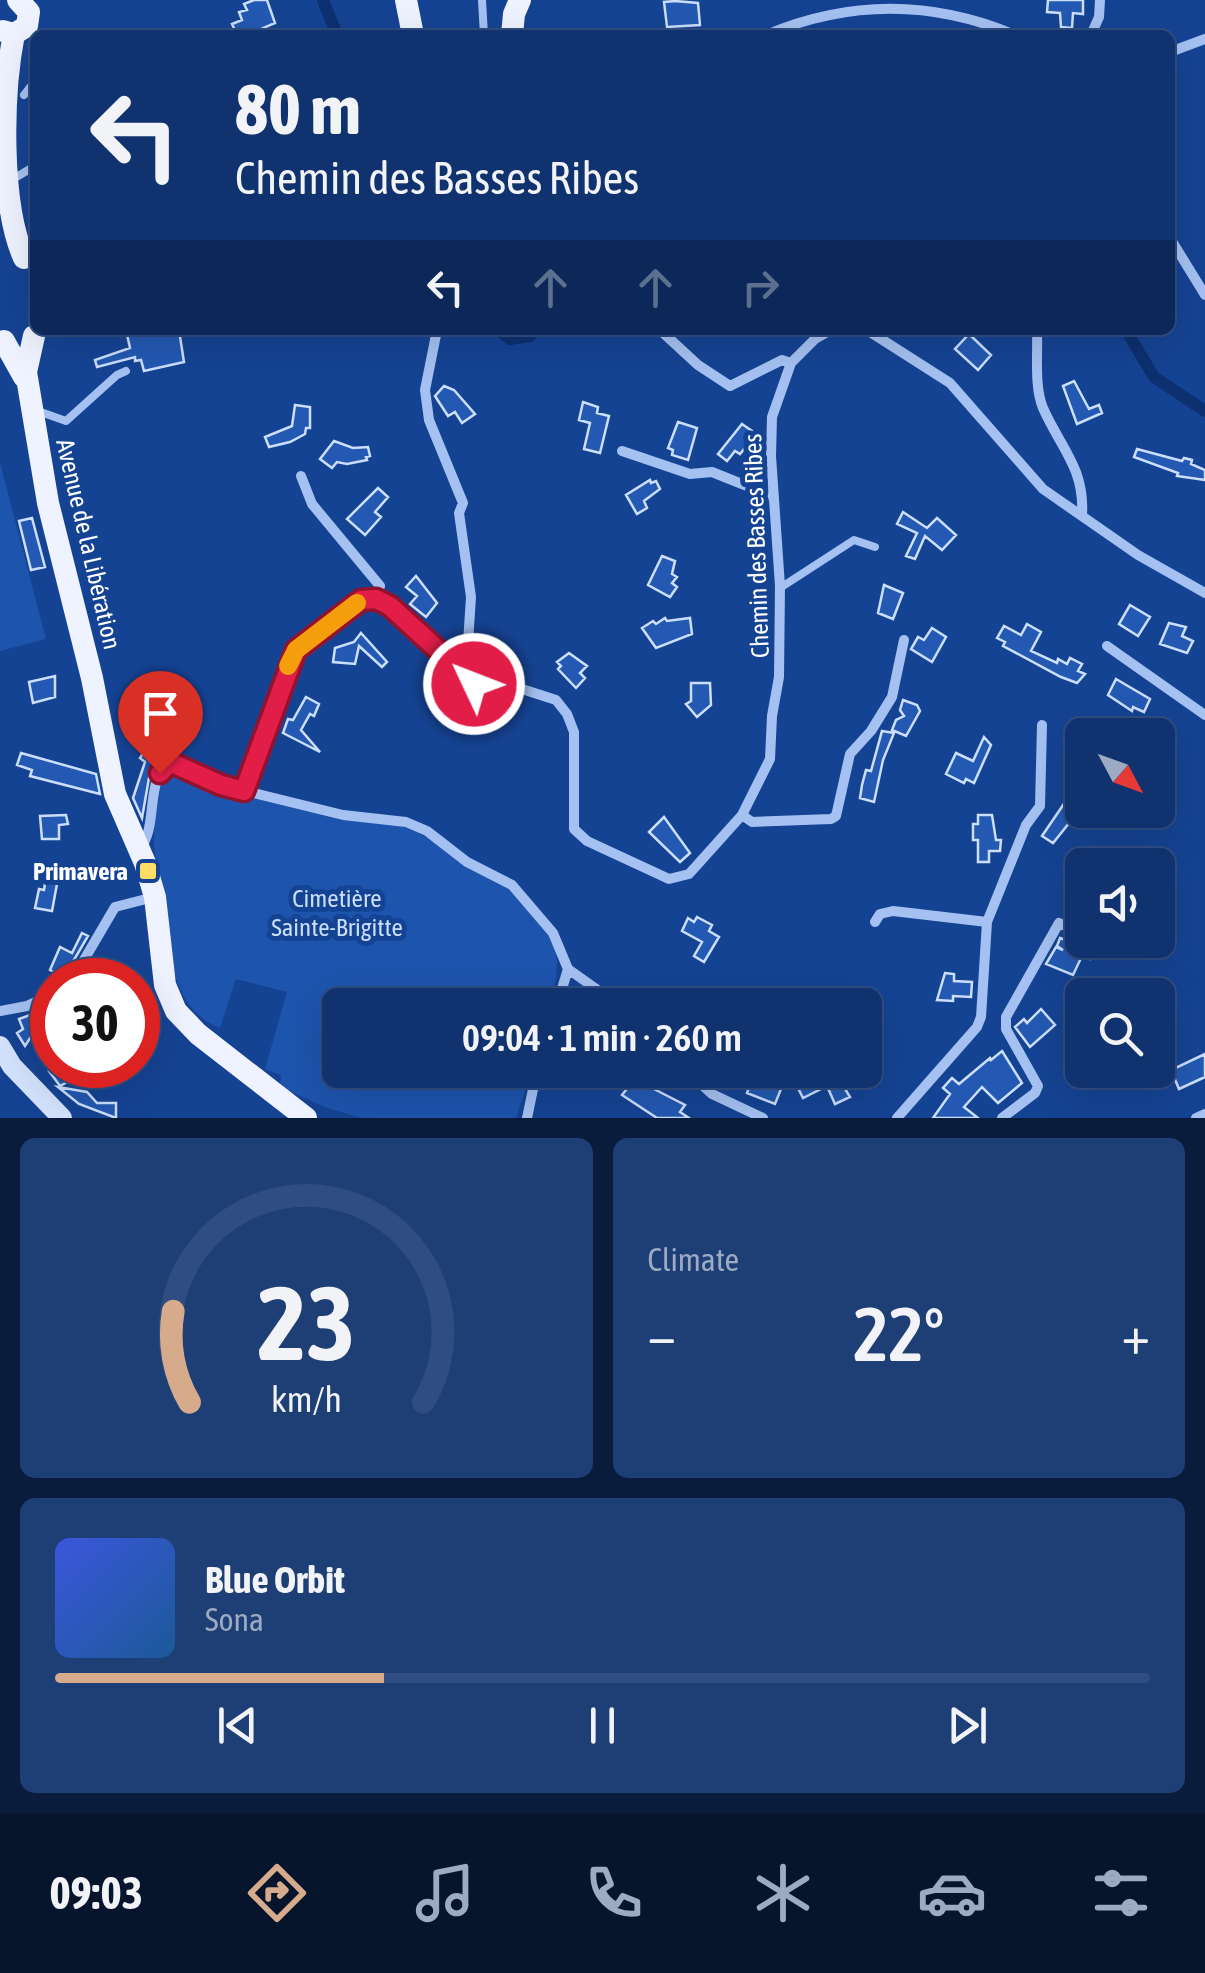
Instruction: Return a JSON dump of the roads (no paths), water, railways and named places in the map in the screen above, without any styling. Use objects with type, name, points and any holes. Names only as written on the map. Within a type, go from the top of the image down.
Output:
[{"type":"main road","points":[[406,0],[412,30]]},
{"type":"main road","points":[[513,30],[517,1]]},
{"type":"main road","points":[[0,5],[16,20],[6,76],[1,185],[10,236],[20,260]]},
{"type":"main road","points":[[2,341],[24,340],[34,335]]},
{"type":"main road","name":"Avenue de la Libération","points":[[37,335],[27,361],[29,398],[48,503],[92,678],[115,794],[140,849],[155,896],[162,972],[176,1010],[198,1034],[306,1118]]},
{"type":"main road","name":"Avenue de la Libération","points":[[2,341],[12,352],[29,398]]},
{"type":"street","points":[[1093,30],[1100,0]]},
{"type":"street","points":[[777,30],[805,17],[852,5],[948,10],[1004,30]]},
{"type":"street","points":[[1175,50],[1205,39]]},
{"type":"street","points":[[1175,246],[1205,295]]},
{"type":"street","points":[[436,335],[425,390],[428,420],[463,504],[460,512],[471,597],[468,642],[474,678]]},
{"type":"street","points":[[665,335],[698,365],[730,386],[782,360],[791,363],[821,335]]},
{"type":"street","points":[[874,335],[950,383],[1043,489],[1138,555],[1205,593]]},
{"type":"street","points":[[1038,335],[1041,404],[1072,458],[1084,495],[1082,515]]},
{"type":"street","name":"Chemin des Basses Ribes","points":[[376,599],[390,606],[474,678],[556,700],[574,732],[574,829],[587,841],[669,879],[689,874],[742,815],[770,759],[772,716],[780,677],[772,417],[791,363]]},
{"type":"street","points":[[622,451],[690,474],[712,472],[774,497]]},
{"type":"street","points":[[244,791],[296,650],[361,600],[376,599],[380,586],[312,504],[301,476]]},
{"type":"street","points":[[742,815],[752,822],[836,816],[850,754],[892,698],[904,640]]},
{"type":"street","points":[[1107,646],[1205,715]]},
{"type":"street","points":[[896,1118],[978,1027],[987,922],[1026,825],[1040,806],[1042,725]]},
{"type":"street","points":[[140,849],[149,833],[164,765],[170,762],[244,791],[343,815],[406,822],[427,830],[467,862],[512,885],[553,933],[568,969],[595,988]]},
{"type":"street","points":[[85,958],[116,907],[155,896]]},
{"type":"street","points":[[876,922],[880,914],[893,911],[987,922]]},
{"type":"street","points":[[1002,1118],[1036,1093],[1038,1086],[1006,1028],[1006,1017],[1059,923],[1065,926]]},
{"type":"street","points":[[562,988],[568,969]]},
{"type":"street","points":[[0,1011],[30,1004]]},
{"type":"street","points":[[0,1046],[12,1066],[62,1118]]},
{"type":"street","points":[[527,1118],[533,1088]]},
{"type":"street","points":[[706,1088],[762,1118]]},
{"type":"street","points":[[1196,1118],[1205,1114]]},
{"type":"lane","points":[[482,0],[484,30]]},
{"type":"lane","points":[[24,95],[30,87]]},
{"type":"lane","points":[[1,185],[30,169]]},
{"type":"lane","points":[[29,398],[66,421],[92,394],[126,371]]},
{"type":"lane","points":[[780,588],[854,540],[875,547]]},
{"type":"waterway","points":[[323,0],[335,30]]},
{"type":"waterway","points":[[505,335],[510,339],[530,335]]},
{"type":"waterway","points":[[1129,335],[1154,377],[1205,411]]},
{"type":"place","name":"Primavera","points":[[148,871]]},
{"type":"park label","name":"Cimetière Sainte-Brigitte","points":[[337,912]]}]
